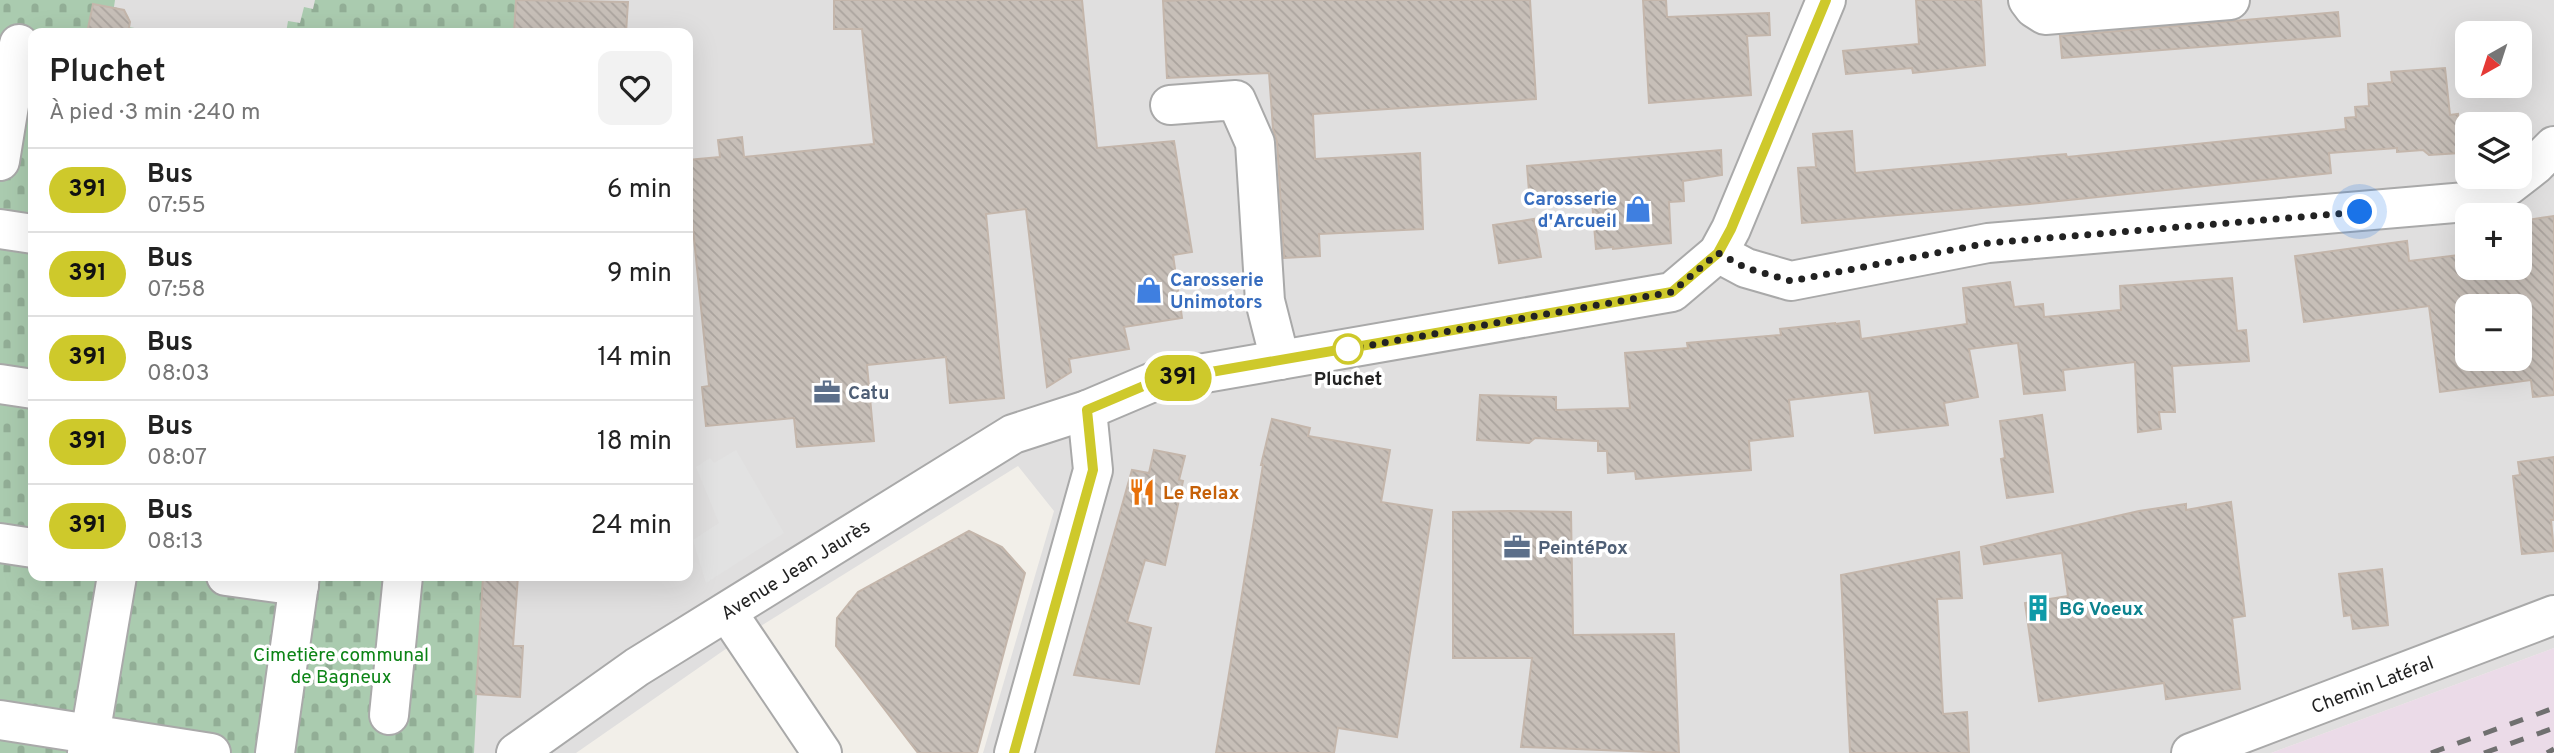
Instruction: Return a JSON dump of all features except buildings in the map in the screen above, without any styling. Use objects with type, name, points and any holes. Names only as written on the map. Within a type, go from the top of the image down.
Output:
[{"type":"street","points":[[1826,0],[1731,229],[1718,253],[1746,268],[1791,281],[1988,243],[2466,202],[2508,186],[2554,146]]},
{"type":"street","points":[[2028,0],[2045,15],[2230,0]]},
{"type":"street","points":[[0,161],[17,44]]},
{"type":"street","points":[[1170,105],[1236,100],[1255,143],[1265,301],[1280,360]]},
{"type":"street","points":[[0,229],[28,233]]},
{"type":"street","name":"Avenue Jean Jaurès","points":[[516,753],[637,667],[1013,434],[1087,410],[1153,382],[1672,292],[1718,253]]},
{"type":"street","points":[[0,384],[28,388]]},
{"type":"street","points":[[1014,753],[1093,470],[1087,410]]},
{"type":"street","points":[[0,543],[28,547]]},
{"type":"street","points":[[88,743],[116,581]]},
{"type":"street","points":[[275,753],[300,581]]},
{"type":"street","points":[[389,715],[402,581]]},
{"type":"street","points":[[727,612],[822,753]]},
{"type":"street","name":"Chemin Latéral","points":[[2191,753],[2554,615]]},
{"type":"street","points":[[0,720],[88,743],[211,753]]},
{"type":"shaded area","points":[[0,0],[2554,0],[2554,648],[2271,753],[983,753],[1054,511],[1018,466],[743,637],[576,753],[0,753]]},
{"type":"shaded area","points":[[736,450],[784,533],[706,583],[693,540],[719,523],[696,467],[710,458],[714,463]]},
{"type":"shaded area","points":[[2554,648],[2554,753],[2271,753]]},
{"type":"green space","name":"Cimetière communal de Bagneux","points":[[0,0],[115,0],[114,7],[124,11],[128,16],[129,27],[134,28],[28,28],[28,581],[483,581],[474,753],[0,753]]},
{"type":"green space","points":[[315,0],[516,0],[514,28],[287,28],[288,21],[300,23],[304,7],[313,9]]},
{"type":"railway","points":[[2431,753],[2554,708]]},
{"type":"railway","points":[[2484,753],[2554,728]]},
{"type":"railway","points":[[2547,753],[2554,749]]},
{"type":"bus line","name":"391","points":[[1014,753],[1093,470],[1087,410],[1153,382],[1672,292],[1718,253],[1731,229],[1826,0]]},
{"type":"place","name":"Carosserie d'Arcueil","points":[[1638,209]]},
{"type":"place","name":"Carosserie Unimotors","points":[[1149,290]]},
{"type":"place","name":"Pluchet","points":[[1348,349]]},
{"type":"place","name":"Catu","points":[[827,392]]},
{"type":"place","name":"Le Relax","points":[[1142,492]]},
{"type":"place","name":"PeintéPox","points":[[1517,547]]},
{"type":"place","name":"BG Voeux","points":[[2038,608]]},
{"type":"route","points":[[1348,349],[1672,292],[1718,253],[1746,268],[1791,281],[1988,243],[2360,212]]}]
